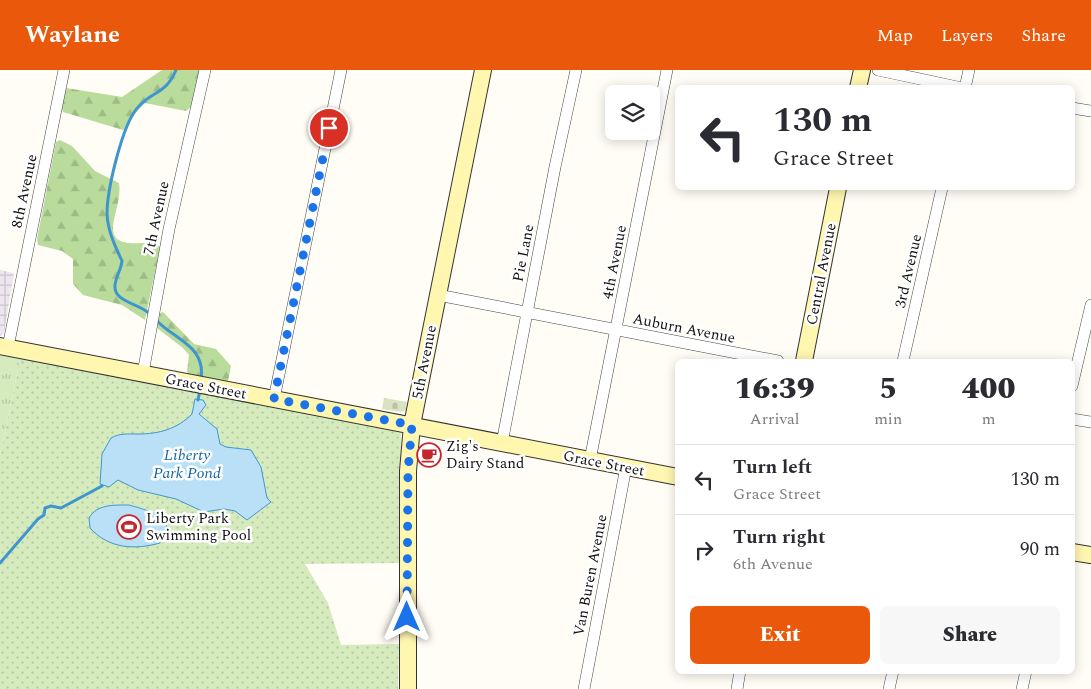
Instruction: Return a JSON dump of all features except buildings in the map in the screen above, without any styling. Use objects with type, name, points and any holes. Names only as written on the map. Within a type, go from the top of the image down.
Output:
[{"type":"street","name":"8th Avenue","points":[[4,346],[64,70]]},
{"type":"street","name":"7th Avenue","points":[[143,373],[169,229],[205,70]]},
{"type":"street","points":[[274,399],[341,70]]},
{"type":"street","name":"5th Avenue","points":[[408,689],[408,471],[412,425],[483,70]]},
{"type":"street","name":"Pie Lane","points":[[502,443],[576,70]]},
{"type":"street","name":"4th Avenue","points":[[590,460],[667,70]]},
{"type":"street","points":[[859,85],[862,70]]},
{"type":"street","points":[[878,70],[949,85]]},
{"type":"street","points":[[964,85],[969,70]]},
{"type":"street","points":[[1075,108],[1091,111]]},
{"type":"street","name":"Central Avenue","points":[[804,359],[838,190]]},
{"type":"street","name":"3rd Avenue","points":[[903,359],[942,190]]},
{"type":"street","name":"Auburn Avenue","points":[[438,295],[767,359]]},
{"type":"street","points":[[1075,373],[1091,305]]},
{"type":"street","name":"Grace Street","points":[[4,346],[675,476]]},
{"type":"street","points":[[1075,419],[1091,422]]},
{"type":"street","name":"Van Buren Avenue","points":[[584,689],[626,467]]},
{"type":"street","points":[[1075,552],[1091,555]]},
{"type":"street","points":[[736,689],[739,674]]},
{"type":"street","points":[[889,689],[892,674]]},
{"type":"street","points":[[1022,689],[1025,674]]},
{"type":"shaded area","points":[[0,270],[14,273],[4,333],[0,336]]},
{"type":"green space","points":[[162,70],[200,70],[191,107],[186,111],[145,103],[131,118],[126,129],[123,130],[63,112],[66,88],[122,97]]},
{"type":"green space","points":[[60,140],[72,146],[95,171],[119,183],[119,195],[113,227],[114,235],[120,241],[132,243],[152,242],[160,247],[145,320],[122,305],[83,295],[73,284],[73,259],[62,251],[38,245],[37,239],[56,142]]},
{"type":"green space","points":[[163,312],[194,344],[216,349],[231,366],[228,381],[189,376],[187,371],[189,355],[157,328],[160,313]]},
{"type":"green space","points":[[0,351],[21,355],[0,455]]},
{"type":"green space","points":[[21,355],[401,430],[400,563],[305,564],[328,603],[341,645],[399,644],[398,689],[0,689],[0,455]]},
{"type":"green space","points":[[384,398],[407,402],[406,410],[402,412],[382,409]]},
{"type":"water","name":"Liberty Park Pond","points":[[195,399],[203,400],[206,405],[199,414],[217,429],[220,444],[226,447],[251,450],[261,467],[267,498],[271,502],[247,520],[235,511],[224,509],[204,512],[176,499],[138,490],[118,480],[109,487],[100,484],[102,454],[111,438],[124,434],[153,433],[174,427],[192,414]]},
{"type":"water","name":"Liberty Park Swimming Pool","points":[[129,505],[153,513],[163,520],[168,531],[160,543],[141,547],[123,546],[105,540],[90,528],[89,518],[97,510],[106,506]]},
{"type":"waterway","points":[[150,314],[122,299],[115,291],[122,261],[109,227],[108,203],[121,142],[133,115],[144,101],[168,84],[176,70]]},
{"type":"waterway","points":[[156,320],[194,351],[199,359],[201,379]]},
{"type":"waterway","points":[[198,400],[200,390]]},
{"type":"waterway","points":[[0,563],[38,519],[44,515],[45,508],[51,506],[61,508],[102,486]]},
{"type":"place","name":"Zig's Dairy Stand","points":[[429,455]]},
{"type":"place","name":"Liberty Park Swimming Pool","points":[[129,527]]},
{"type":"route","points":[[329,128],[274,399],[412,425],[408,452],[407,617]]}]
